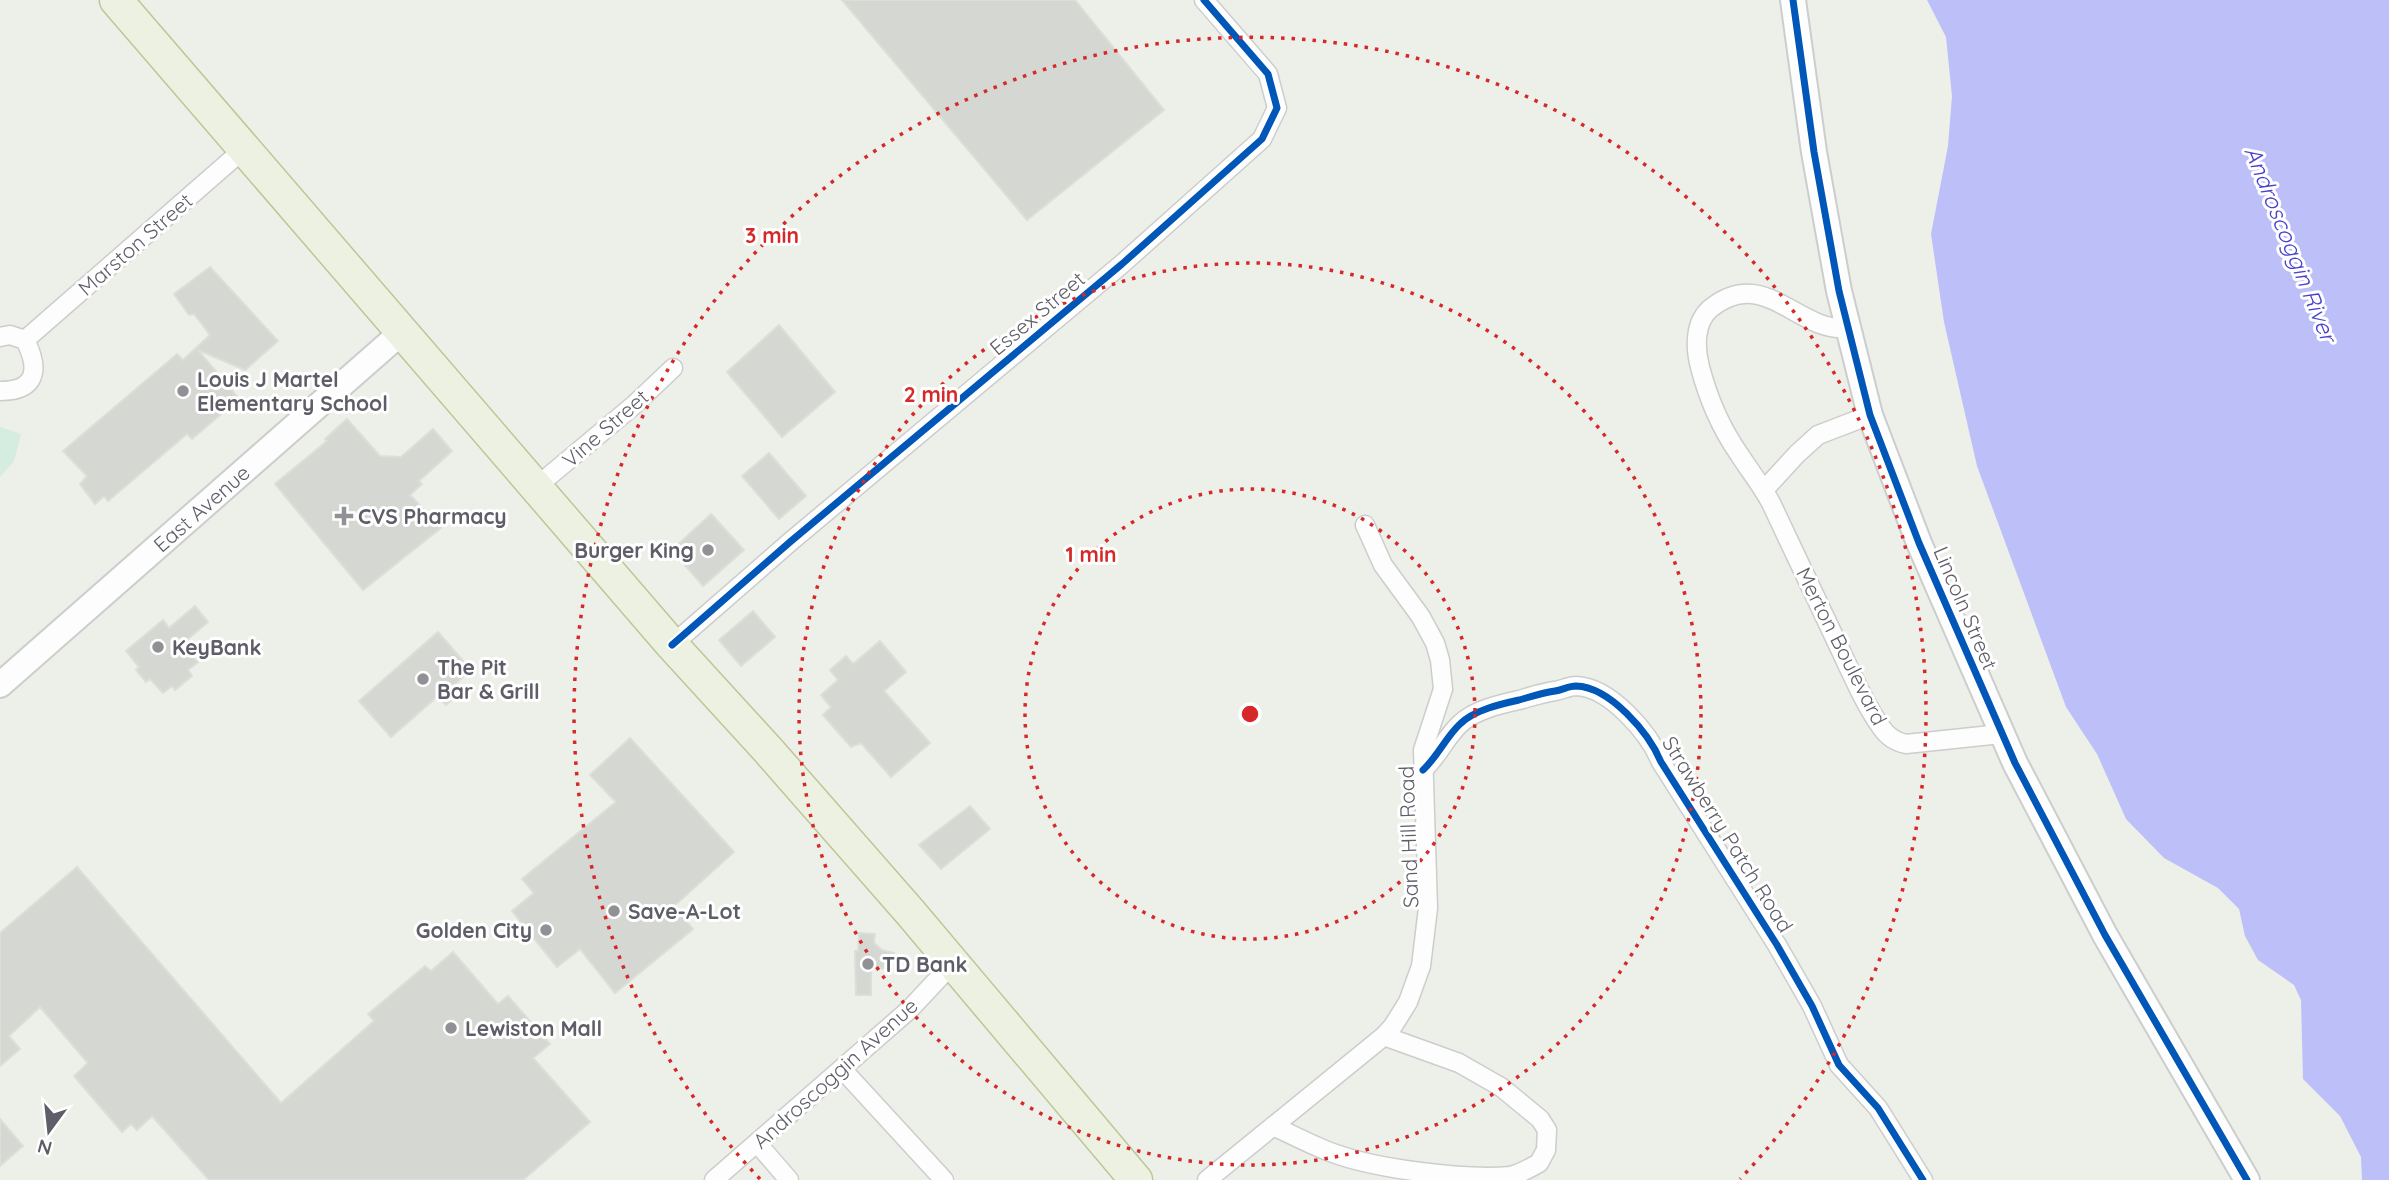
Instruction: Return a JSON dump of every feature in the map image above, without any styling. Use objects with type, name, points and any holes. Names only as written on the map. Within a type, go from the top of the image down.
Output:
[{"type":"highway","points":[[116,0],[672,645],[768,750],[953,963],[1136,1180]]},
{"type":"main road","name":"Lincoln Street","points":[[1793,0],[1814,152],[1839,291],[1870,415],[1919,543],[2001,734],[2105,935],[2247,1180]]},
{"type":"main road","name":"East Avenue","points":[[0,685],[403,331]]},
{"type":"street","name":"Essex Street","points":[[672,645],[790,542],[1122,264],[1262,139],[1276,108],[1268,74],[1204,0]]},
{"type":"street","name":"Marston Street","points":[[26,341],[245,148]]},
{"type":"street","name":"Merton Boulevard","points":[[1849,328],[1826,326],[1757,293],[1728,298],[1704,315],[1697,334],[1697,351],[1710,398],[1737,452],[1764,490],[1850,670],[1885,732],[1897,743],[1906,744],[2001,734]]},
{"type":"street","points":[[0,337],[10,335],[26,341],[34,357],[31,379],[16,390],[0,391]]},
{"type":"street","name":"Vine Street","points":[[536,487],[634,405],[673,368]]},
{"type":"street","points":[[1764,490],[1818,435],[1870,415]]},
{"type":"street","name":"Sand Hill Road","points":[[1207,1180],[1393,1026],[1412,993],[1421,966],[1427,932],[1424,744],[1443,689],[1440,660],[1421,617],[1383,565],[1365,524]]},
{"type":"street","name":"Strawberry Patch Road","points":[[1423,770],[1436,758],[1460,724],[1482,712],[1541,692],[1578,686],[1610,699],[1634,722],[1656,750],[1812,1006],[1839,1065],[1878,1108],[1923,1180]]},
{"type":"street","name":"Androscoggin Avenue","points":[[714,1180],[910,1009],[953,963]]},
{"type":"street","points":[[1273,1126],[1357,1161],[1435,1176],[1481,1180],[1511,1176],[1539,1163],[1546,1150],[1547,1130],[1540,1119],[1501,1087],[1460,1063],[1384,1035]]},
{"type":"street","points":[[842,1069],[944,1180]]},
{"type":"street","points":[[757,1143],[789,1180]]},
{"type":"green space","points":[[0,427],[21,434],[14,461],[0,477]]},
{"type":"water","name":"Androscoggin River","points":[[1927,0],[2389,0],[2389,1180],[2362,1180],[2361,1157],[2340,1116],[2303,1079],[2301,1000],[2294,985],[2258,960],[2245,936],[2239,909],[2218,888],[2164,858],[2126,819],[2097,754],[2066,707],[1977,466],[1944,322],[1931,234],[1948,146],[1952,96],[1946,37]]},
{"type":"building","points":[[842,0],[1075,0],[1164,110],[1027,220]]},
{"type":"building","name":"Louis J Martel Elementary School","points":[[210,267],[278,341],[245,370],[198,350],[239,399],[192,439],[187,434],[108,501],[104,496],[95,504],[80,484],[87,476],[63,451],[177,354],[183,360],[210,335],[194,314],[189,315],[174,294]]},
{"type":"building","points":[[779,325],[835,392],[782,437],[727,372]]},
{"type":"building","points":[[347,419],[380,456],[401,457],[433,429],[452,451],[419,481],[422,484],[410,495],[441,528],[363,590],[275,484],[327,441],[325,439]]},
{"type":"building","points":[[769,453],[806,496],[779,519],[742,476]]},
{"type":"building","name":"Burger King","points":[[711,514],[744,550],[703,586],[672,550]]},
{"type":"building","name":"KeyBank","points":[[195,606],[208,622],[183,643],[198,662],[188,670],[192,676],[175,690],[172,686],[163,693],[150,679],[146,682],[136,670],[139,667],[126,651],[163,620],[169,628]]},
{"type":"building","points":[[753,611],[775,637],[741,666],[719,640]]},
{"type":"building","name":"The Pit Bar & Grill","points":[[438,632],[471,670],[452,687],[458,694],[446,705],[438,696],[391,737],[359,701]]},
{"type":"building","points":[[880,641],[906,672],[884,691],[930,743],[891,777],[861,743],[851,747],[823,715],[831,707],[821,695],[838,680],[830,670],[846,656],[853,664]]},
{"type":"building","points":[[630,738],[734,852],[674,906],[693,929],[615,993],[580,949],[557,967],[512,911],[534,893],[522,879],[616,802],[590,775]]},
{"type":"building","points":[[970,806],[990,829],[941,869],[919,845]]},
{"type":"building","name":"Lewiston Mall","points":[[77,867],[281,1103],[374,1021],[368,1014],[425,966],[431,971],[453,952],[498,1004],[508,996],[550,1044],[533,1058],[590,1122],[523,1180],[209,1180],[152,1116],[137,1130],[131,1124],[122,1132],[74,1076],[88,1063],[40,1007],[9,1036],[20,1049],[0,1066],[0,933]]},
{"type":"building","name":"TD Bank","points":[[859,933],[875,934],[874,943],[882,950],[894,953],[891,970],[871,966],[871,995],[856,995],[855,951],[858,951]]},
{"type":"building","points":[[0,1119],[23,1146],[0,1166]]},
{"type":"cycle path","points":[[672,645],[790,542],[1122,264],[1262,139],[1277,108],[1268,74],[1204,0]]},
{"type":"cycle path","points":[[1793,0],[1814,152],[1839,291],[1870,415],[1919,543],[2015,763],[2105,935],[2247,1180]]},
{"type":"cycle path","points":[[1423,770],[1460,724],[1488,708],[1576,686],[1589,688],[1615,703],[1638,725],[1647,738],[1777,945],[1812,1006],[1839,1065],[1878,1108],[1923,1180]]},
{"type":"place","name":"Louis J Martel Elementary School","points":[[183,391]]},
{"type":"place","name":"CVS Pharmacy","points":[[344,516]]},
{"type":"place","name":"Burger King","points":[[708,550]]},
{"type":"place","name":"KeyBank","points":[[158,647]]},
{"type":"place","name":"The Pit Bar & Grill","points":[[423,679]]},
{"type":"place","name":"Save-A-Lot","points":[[614,911]]},
{"type":"place","name":"Golden City","points":[[546,930]]},
{"type":"place","name":"TD Bank","points":[[868,964]]},
{"type":"place","name":"Lewiston Mall","points":[[451,1028]]}]
